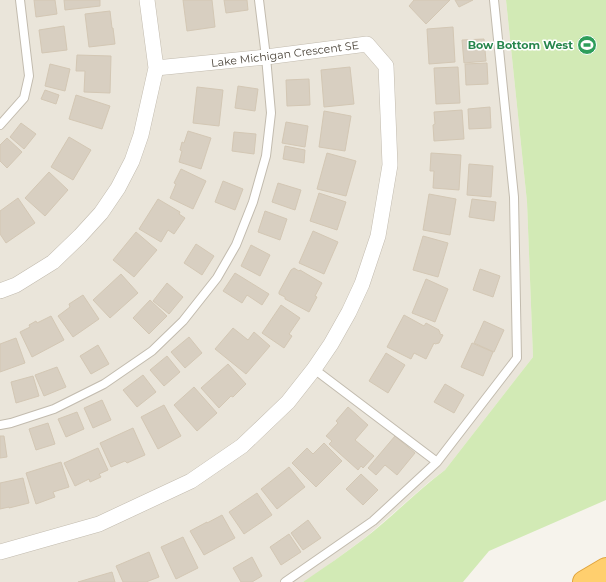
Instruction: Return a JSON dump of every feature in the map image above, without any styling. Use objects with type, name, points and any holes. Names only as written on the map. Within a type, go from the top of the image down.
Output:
[{"type":"highway","points":[[584,582],[606,569]]},
{"type":"street","points":[[0,291],[16,285],[53,262],[80,236],[101,213],[118,188],[132,161],[141,135],[156,68],[147,0]]},
{"type":"street","name":"Lake Michigan Crescent SE","points":[[0,552],[99,524],[191,481],[242,446],[288,402],[314,369],[331,344],[349,312],[362,284],[378,236],[390,165],[386,66],[367,44],[266,57],[156,68]]},
{"type":"lane","points":[[0,125],[24,98],[29,76],[20,0]]},
{"type":"lane","points":[[0,425],[11,423],[54,409],[104,384],[152,351],[183,321],[217,278],[236,245],[253,202],[266,156],[271,113],[259,0]]},
{"type":"lane","points":[[285,582],[373,520],[437,462],[516,358],[514,198],[494,0]]},
{"type":"lane","points":[[314,369],[437,462]]},
{"type":"shaded area","points":[[0,0],[506,0],[527,202],[533,357],[445,470],[366,537],[303,582],[0,582]]},
{"type":"green space","points":[[506,0],[606,0],[606,500],[489,551],[463,582],[303,582],[365,538],[445,470],[533,357],[527,202]]},
{"type":"building","points":[[34,0],[55,0],[57,14],[36,17]]},
{"type":"building","points":[[64,0],[100,0],[100,6],[65,10]]},
{"type":"building","points":[[183,0],[212,0],[215,27],[187,31]]},
{"type":"building","points":[[224,0],[247,0],[248,10],[226,13]]},
{"type":"building","points":[[414,0],[450,0],[426,24],[409,6]]},
{"type":"building","points":[[455,0],[473,0],[459,7]]},
{"type":"building","points":[[110,11],[115,44],[89,47],[85,14]]},
{"type":"building","points":[[64,26],[67,50],[42,53],[39,30]]},
{"type":"building","points":[[453,27],[455,62],[429,64],[427,29]]},
{"type":"building","points":[[484,39],[486,61],[464,63],[462,40]]},
{"type":"building","points":[[77,55],[111,56],[110,93],[84,92],[85,71],[76,71]]},
{"type":"building","points":[[487,63],[488,84],[466,85],[465,64]]},
{"type":"building","points":[[50,64],[70,69],[65,91],[45,86]]},
{"type":"building","points":[[350,67],[354,104],[324,107],[321,70]]},
{"type":"building","points":[[458,67],[460,103],[436,104],[434,68]]},
{"type":"building","points":[[309,79],[310,105],[287,106],[286,80]]},
{"type":"building","points":[[238,86],[258,89],[255,111],[235,108]]},
{"type":"building","points":[[197,87],[223,90],[219,126],[193,123]]},
{"type":"building","points":[[45,90],[59,95],[56,104],[41,99]]},
{"type":"building","points":[[76,95],[110,106],[102,129],[69,119]]},
{"type":"building","points":[[490,107],[491,128],[469,129],[468,109]]},
{"type":"building","points":[[462,110],[464,139],[434,141],[434,112]]},
{"type":"building","points":[[324,111],[351,116],[345,151],[319,147]]},
{"type":"building","points":[[286,122],[308,126],[305,147],[282,143]]},
{"type":"building","points":[[21,123],[36,134],[24,149],[10,137]]},
{"type":"building","points":[[188,131],[211,138],[201,169],[179,162],[182,151],[180,150],[182,142],[184,143]]},
{"type":"building","points":[[234,132],[256,134],[254,154],[232,151]]},
{"type":"building","points":[[69,137],[91,150],[73,180],[51,167]]},
{"type":"building","points":[[7,138],[22,152],[7,168],[0,161],[0,145]]},
{"type":"building","points":[[285,146],[305,150],[304,163],[283,159]]},
{"type":"building","points":[[327,153],[356,161],[346,196],[317,189]]},
{"type":"building","points":[[431,153],[461,155],[459,190],[433,188],[434,171],[430,171]]},
{"type":"building","points":[[469,164],[493,166],[491,197],[467,195]]},
{"type":"building","points":[[181,169],[206,181],[193,209],[170,198],[176,184],[174,183]]},
{"type":"building","points":[[49,172],[68,190],[45,216],[25,198]]},
{"type":"building","points":[[223,181],[243,189],[235,210],[215,202]]},
{"type":"building","points":[[278,183],[301,190],[295,210],[272,202]]},
{"type":"building","points":[[319,193],[346,202],[337,230],[310,221]]},
{"type":"building","points":[[429,194],[456,199],[450,235],[423,230]]},
{"type":"building","points":[[18,198],[35,223],[6,243],[0,234],[0,211]]},
{"type":"building","points":[[158,199],[180,212],[179,214],[185,218],[174,234],[168,230],[161,242],[139,229]]},
{"type":"building","points":[[472,199],[496,202],[494,221],[469,217]]},
{"type":"building","points":[[265,211],[287,219],[280,240],[258,232]]},
{"type":"building","points":[[313,231],[338,242],[324,274],[299,263]]},
{"type":"building","points":[[136,232],[157,250],[134,277],[113,260]]},
{"type":"building","points":[[423,236],[448,243],[438,277],[413,270]]},
{"type":"building","points":[[196,244],[214,256],[202,275],[184,263]]},
{"type":"building","points":[[251,245],[270,255],[260,276],[241,266]]},
{"type":"building","points":[[294,268],[322,283],[309,312],[285,299],[285,297],[279,294],[291,270]]},
{"type":"building","points":[[480,269],[500,276],[493,297],[473,290]]},
{"type":"building","points":[[235,273],[269,294],[262,305],[247,295],[242,303],[223,291]]},
{"type":"building","points":[[121,274],[138,293],[110,318],[93,300]]},
{"type":"building","points":[[426,279],[448,289],[435,322],[412,313]]},
{"type":"building","points":[[167,283],[183,297],[169,314],[153,301]]},
{"type":"building","points":[[83,295],[99,319],[73,337],[58,316],[70,307],[69,304]]},
{"type":"building","points":[[150,300],[167,316],[149,334],[133,318]]},
{"type":"building","points":[[281,305],[300,318],[289,334],[292,336],[284,348],[262,333]]},
{"type":"building","points":[[404,315],[424,326],[426,323],[439,330],[440,334],[443,335],[439,343],[434,343],[426,359],[414,353],[411,359],[387,347]]},
{"type":"building","points":[[51,316],[64,340],[32,357],[20,332],[30,327],[29,325],[36,321],[37,323]]},
{"type":"building","points":[[484,321],[504,330],[494,352],[474,343]]},
{"type":"building","points":[[233,328],[248,340],[254,332],[270,346],[246,374],[215,349]]},
{"type":"building","points":[[189,337],[202,353],[185,368],[171,352]]},
{"type":"building","points":[[16,338],[25,363],[0,372],[0,344]]},
{"type":"building","points":[[472,343],[493,352],[483,376],[461,367]]},
{"type":"building","points":[[98,345],[109,364],[91,374],[80,356]]},
{"type":"building","points":[[386,353],[405,365],[388,393],[369,381]]},
{"type":"building","points":[[167,356],[180,372],[164,386],[150,370]]},
{"type":"building","points":[[228,364],[246,384],[219,408],[201,388]]},
{"type":"building","points":[[57,367],[66,387],[44,396],[35,375]]},
{"type":"building","points":[[143,375],[156,392],[137,407],[123,390]]},
{"type":"building","points":[[33,376],[39,396],[16,403],[11,382]]},
{"type":"building","points":[[445,384],[464,395],[454,413],[434,402]]},
{"type":"building","points":[[194,387],[217,413],[197,431],[174,405]]},
{"type":"building","points":[[102,400],[111,420],[93,428],[84,408]]},
{"type":"building","points":[[164,405],[181,436],[158,449],[141,417]]},
{"type":"building","points":[[348,407],[368,425],[355,440],[374,456],[363,468],[361,466],[358,470],[329,444],[332,441],[326,436],[338,423],[336,421]]},
{"type":"building","points":[[77,412],[84,429],[66,437],[58,419]]},
{"type":"building","points":[[48,423],[55,444],[36,450],[29,429]]},
{"type":"building","points":[[133,428],[145,455],[127,463],[125,461],[111,467],[100,443]]},
{"type":"building","points":[[0,436],[4,436],[7,457],[0,458]]},
{"type":"building","points":[[395,436],[415,453],[397,475],[385,465],[376,475],[368,468]]},
{"type":"building","points":[[324,443],[342,461],[316,487],[292,463],[307,448],[313,454]]},
{"type":"building","points":[[98,448],[108,470],[99,474],[101,477],[90,482],[89,479],[75,486],[64,463]]},
{"type":"building","points":[[61,462],[69,487],[53,492],[55,497],[36,504],[26,473]]},
{"type":"building","points":[[289,467],[305,487],[277,509],[261,489]]},
{"type":"building","points":[[361,474],[378,490],[363,505],[346,489]]},
{"type":"building","points":[[23,478],[29,503],[0,509],[0,483]]},
{"type":"building","points":[[257,493],[272,515],[244,534],[229,512]]},
{"type":"building","points":[[222,515],[235,538],[204,555],[190,531]]},
{"type":"building","points":[[308,520],[321,538],[303,550],[291,533]]},
{"type":"building","points":[[289,534],[301,552],[281,565],[270,547]]},
{"type":"building","points":[[183,537],[198,568],[176,579],[161,547]]},
{"type":"building","points":[[149,552],[159,577],[146,582],[123,582],[116,566]]},
{"type":"building","points":[[252,557],[262,576],[252,582],[241,582],[233,568]]},
{"type":"building","points":[[112,572],[115,582],[78,582]]},
{"type":"place","name":"Bow Bottom West","points":[[587,45]]}]
